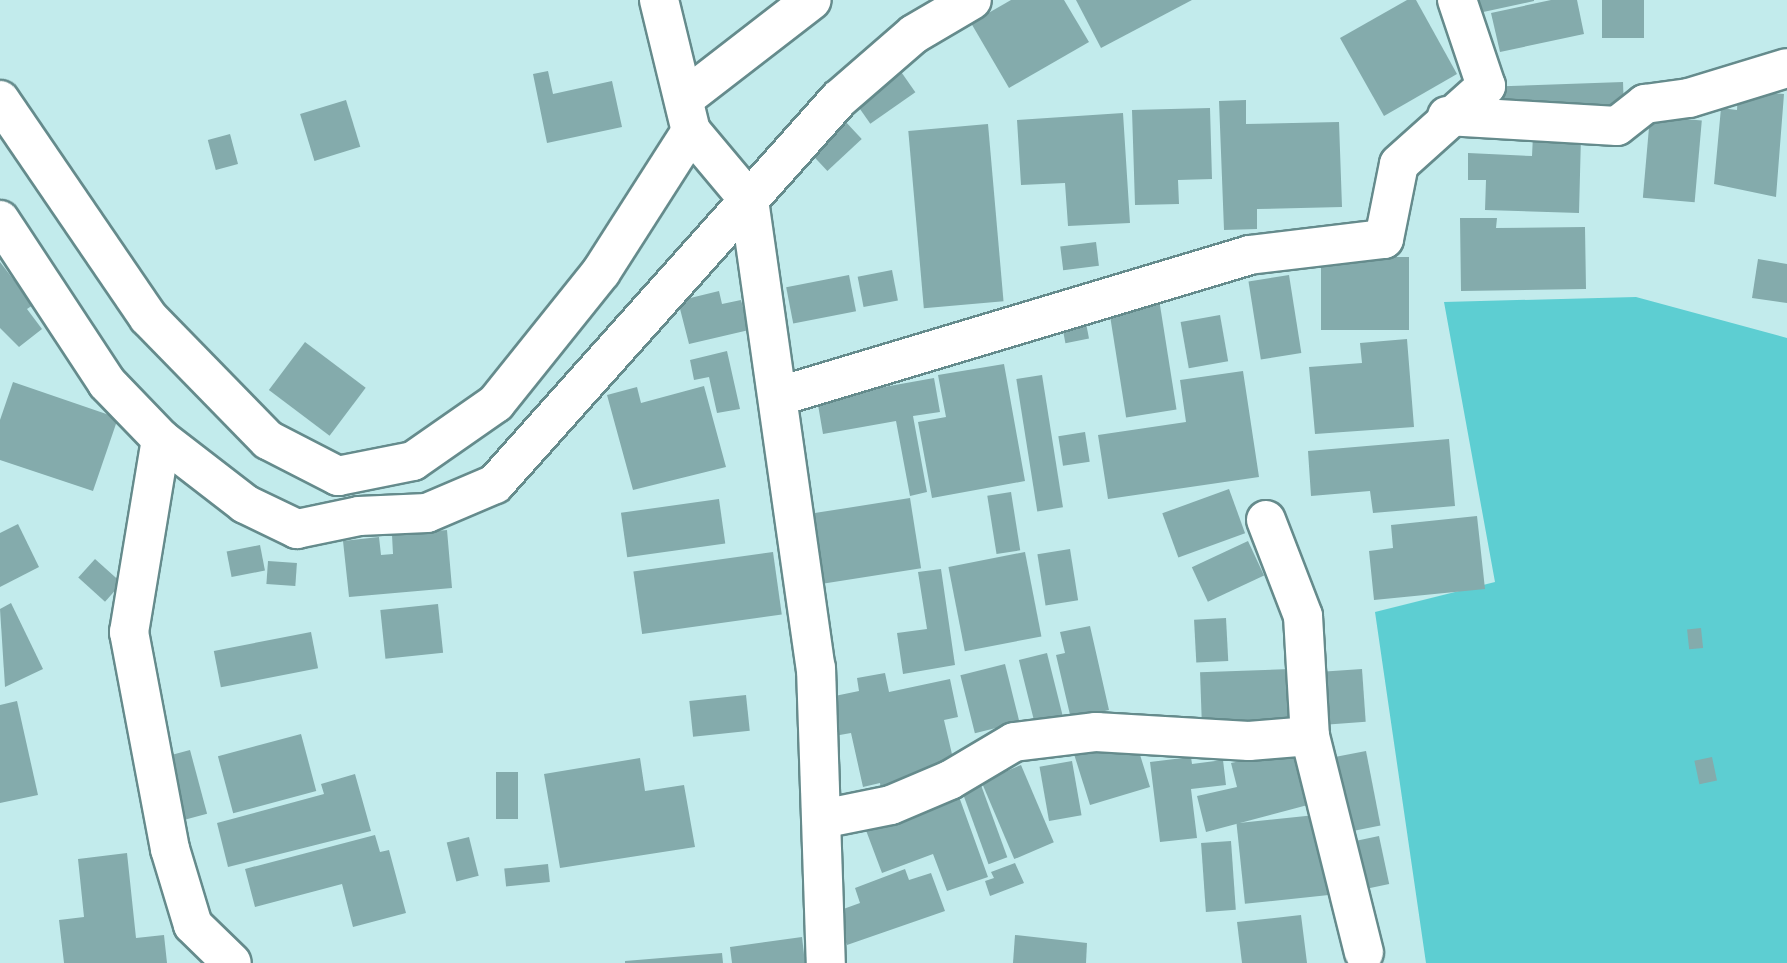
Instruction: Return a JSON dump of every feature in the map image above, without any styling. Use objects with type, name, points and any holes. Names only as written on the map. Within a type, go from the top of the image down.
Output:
[{"type":"street","points":[[659,0],[694,126],[741,190],[780,396],[816,668],[826,963]]},
{"type":"street","points":[[0,100],[148,317],[268,440],[338,476],[412,461],[496,403],[601,272],[694,126],[812,0]]},
{"type":"street","points":[[0,220],[107,383],[161,439],[245,503],[297,529],[359,516],[427,513],[495,484],[741,190],[914,34],[972,0]]},
{"type":"street","points":[[780,396],[1249,255],[1384,239],[1399,164],[1447,116],[1486,86],[1457,0]]},
{"type":"street","points":[[1447,116],[1618,126],[1645,104],[1689,98],[1787,68]]},
{"type":"street","points":[[161,439],[129,632],[170,849],[193,925],[232,963]]},
{"type":"street","points":[[1266,520],[1303,616],[1310,736],[1364,952]]},
{"type":"street","points":[[822,819],[891,805],[1014,742],[1096,732],[1249,741],[1310,736]]},
{"type":"shaded area","points":[[1636,297],[1787,338],[1787,963],[1426,963],[1375,612],[1495,582],[1444,302]]},
{"type":"building","points":[[1011,0],[1064,0],[1089,42],[1009,88],[971,23]]},
{"type":"building","points":[[1076,0],[1192,0],[1101,48]]},
{"type":"building","points":[[1407,0],[1416,0],[1457,74],[1384,116],[1340,38]]},
{"type":"building","points":[[1471,0],[1534,0],[1534,1],[1474,14]]},
{"type":"building","points":[[1551,0],[1577,0],[1584,34],[1500,52],[1491,13]]},
{"type":"building","points":[[1602,0],[1644,0],[1644,38],[1602,38]]},
{"type":"building","points":[[897,66],[915,92],[870,124],[852,98]]},
{"type":"building","points":[[548,71],[553,94],[612,81],[622,127],[547,143],[533,74]]},
{"type":"building","points":[[1623,82],[1624,119],[1504,123],[1503,86]]},
{"type":"building","points":[[1738,90],[1784,94],[1776,197],[1714,184],[1721,108],[1737,110]]},
{"type":"building","points":[[346,100],[360,147],[314,161],[300,114]]},
{"type":"building","points":[[1246,100],[1246,124],[1339,122],[1342,207],[1257,209],[1257,229],[1224,230],[1219,101]]},
{"type":"building","points":[[1210,108],[1212,179],[1178,180],[1179,204],[1135,205],[1132,110]]},
{"type":"building","points":[[1123,113],[1130,223],[1068,226],[1065,183],[1021,185],[1017,120]]},
{"type":"building","points":[[1650,116],[1702,121],[1695,202],[1643,198]]},
{"type":"building","points":[[844,120],[862,139],[827,171],[810,152]]},
{"type":"building","points":[[988,124],[1004,301],[924,308],[908,131]]},
{"type":"building","points":[[230,134],[238,164],[216,170],[208,140]]},
{"type":"building","points":[[1533,135],[1581,136],[1579,213],[1485,210],[1486,180],[1468,180],[1468,153],[1532,156]]},
{"type":"building","points":[[1460,218],[1497,218],[1496,228],[1585,227],[1586,289],[1461,291]]},
{"type":"building","points":[[1096,242],[1099,266],[1063,270],[1060,246]]},
{"type":"building","points":[[1321,257],[1409,257],[1409,330],[1321,330]]},
{"type":"building","points":[[1758,259],[1787,264],[1787,303],[1752,298]]},
{"type":"building","points":[[0,262],[33,305],[27,309],[42,329],[19,347],[0,328]]},
{"type":"building","points":[[892,270],[898,300],[864,307],[858,277]]},
{"type":"building","points":[[849,275],[856,311],[793,324],[786,287]]},
{"type":"building","points":[[1289,275],[1301,353],[1261,359],[1249,281]]},
{"type":"building","points":[[719,291],[722,304],[741,300],[749,330],[689,344],[678,301]]},
{"type":"building","points":[[1159,299],[1177,410],[1126,418],[1109,307]]},
{"type":"building","points":[[1220,315],[1228,361],[1189,368],[1181,322]]},
{"type":"building","points":[[1085,318],[1089,339],[1065,343],[1061,323]]},
{"type":"building","points":[[1407,339],[1414,427],[1315,434],[1309,367],[1362,363],[1360,343]]},
{"type":"building","points":[[305,342],[366,388],[330,436],[269,390]]},
{"type":"building","points":[[727,351],[740,409],[717,413],[709,377],[694,380],[690,360]]},
{"type":"building","points":[[1004,364],[1025,481],[932,498],[918,422],[946,417],[938,375]]},
{"type":"building","points":[[1243,371],[1259,477],[1108,499],[1098,435],[1186,422],[1180,380]]},
{"type":"building","points":[[1042,375],[1063,507],[1037,511],[1016,379]]},
{"type":"building","points":[[934,378],[940,412],[913,416],[927,492],[910,496],[896,421],[823,434],[817,399]]},
{"type":"building","points":[[13,382],[118,418],[93,491],[0,460],[0,420]]},
{"type":"building","points":[[704,386],[726,467],[633,490],[607,395],[637,387],[641,403]]},
{"type":"building","points":[[1085,432],[1090,462],[1063,466],[1058,436]]},
{"type":"building","points":[[1449,439],[1455,506],[1373,513],[1370,491],[1311,496],[1308,451]]},
{"type":"building","points":[[1229,489],[1245,533],[1178,557],[1162,513]]},
{"type":"building","points":[[1011,492],[1020,550],[997,554],[987,496]]},
{"type":"building","points":[[910,498],[921,568],[819,584],[808,514]]},
{"type":"building","points":[[719,499],[725,544],[627,557],[621,513]]},
{"type":"building","points":[[1477,516],[1485,589],[1374,600],[1369,551],[1393,548],[1391,525]]},
{"type":"building","points":[[18,524],[39,567],[0,587],[0,533]]},
{"type":"building","points":[[447,530],[452,588],[349,597],[343,541],[379,537],[381,555],[393,554],[392,535]]},
{"type":"building","points":[[1248,541],[1264,575],[1208,602],[1192,567]]},
{"type":"building","points":[[260,545],[265,571],[232,577],[227,551]]},
{"type":"building","points":[[1070,549],[1078,600],[1046,606],[1037,554]]},
{"type":"building","points":[[773,552],[782,614],[642,634],[633,572]]},
{"type":"building","points":[[1025,552],[1041,636],[965,651],[948,567]]},
{"type":"building","points":[[95,559],[122,583],[105,602],[78,578]]},
{"type":"building","points":[[268,561],[297,563],[295,586],[266,584]]},
{"type":"building","points":[[941,569],[955,665],[903,674],[897,633],[927,629],[918,572]]},
{"type":"building","points":[[11,603],[43,669],[5,687],[0,609]]},
{"type":"building","points":[[438,604],[443,653],[385,659],[380,610]]},
{"type":"building","points":[[1226,618],[1228,661],[1196,663],[1194,620]]},
{"type":"building","points":[[1090,626],[1109,710],[1071,719],[1056,655],[1065,653],[1060,632]]},
{"type":"building","points":[[1701,628],[1703,648],[1689,649],[1687,629]]},
{"type":"building","points":[[311,632],[318,668],[221,687],[214,651]]},
{"type":"building","points":[[1047,653],[1062,715],[1034,722],[1019,660]]},
{"type":"building","points":[[1005,664],[1020,722],[975,733],[960,675]]},
{"type":"building","points":[[1290,669],[1292,731],[1202,734],[1200,672]]},
{"type":"building","points":[[1362,669],[1366,722],[1322,725],[1318,672]]},
{"type":"building","points":[[885,673],[889,692],[950,679],[958,717],[944,720],[955,767],[881,791],[880,783],[863,787],[851,733],[834,736],[825,698],[859,691],[857,678]]},
{"type":"building","points":[[746,695],[750,731],[693,737],[689,701]]},
{"type":"building","points":[[17,701],[38,795],[0,803],[0,705]]},
{"type":"building","points":[[301,734],[316,791],[233,813],[218,756]]},
{"type":"building","points":[[1119,742],[1137,745],[1150,787],[1090,805],[1074,754]]},
{"type":"building","points":[[1306,747],[1319,802],[1206,832],[1197,796],[1237,787],[1231,763]]},
{"type":"building","points":[[190,750],[207,814],[181,821],[164,757]]},
{"type":"building","points":[[1366,751],[1381,826],[1340,833],[1326,759]]},
{"type":"building","points":[[1191,757],[1192,764],[1223,760],[1226,785],[1191,789],[1197,838],[1160,842],[1150,762]]},
{"type":"building","points":[[1712,757],[1717,780],[1699,784],[1694,761]]},
{"type":"building","points":[[640,758],[645,791],[684,785],[695,847],[560,868],[544,774]]},
{"type":"building","points":[[1072,761],[1082,815],[1049,821],[1040,767]]},
{"type":"building","points":[[1021,765],[1054,842],[1014,859],[981,782]]},
{"type":"building","points":[[496,772],[518,772],[518,819],[496,819]]},
{"type":"building","points":[[355,774],[371,831],[228,867],[217,823],[324,794],[321,784]]},
{"type":"building","points":[[981,785],[1007,857],[989,864],[962,792]]},
{"type":"building","points":[[957,791],[988,877],[947,891],[933,854],[882,873],[864,825]]},
{"type":"building","points":[[1325,814],[1333,895],[1245,904],[1236,823]]},
{"type":"building","points":[[375,835],[380,852],[389,850],[406,913],[353,927],[342,884],[255,907],[245,869]]},
{"type":"building","points":[[1379,836],[1389,884],[1350,892],[1340,844]]},
{"type":"building","points":[[469,837],[479,876],[456,881],[447,843]]},
{"type":"building","points":[[1231,841],[1236,910],[1206,912],[1201,843]]},
{"type":"building","points":[[127,853],[136,938],[164,935],[167,963],[64,963],[59,920],[84,917],[78,859]]},
{"type":"building","points":[[1015,863],[1024,883],[990,896],[985,881],[994,878],[991,872]]},
{"type":"building","points":[[548,864],[550,882],[506,887],[504,869]]},
{"type":"building","points":[[905,869],[909,880],[931,873],[945,911],[847,945],[835,912],[860,903],[855,888]]},
{"type":"building","points":[[1301,915],[1307,963],[1242,963],[1237,922]]},
{"type":"building","points":[[1015,935],[1087,943],[1086,963],[1013,963]]},
{"type":"building","points":[[802,937],[805,963],[732,963],[730,947]]},
{"type":"building","points":[[722,953],[723,963],[625,963],[625,961]]}]
